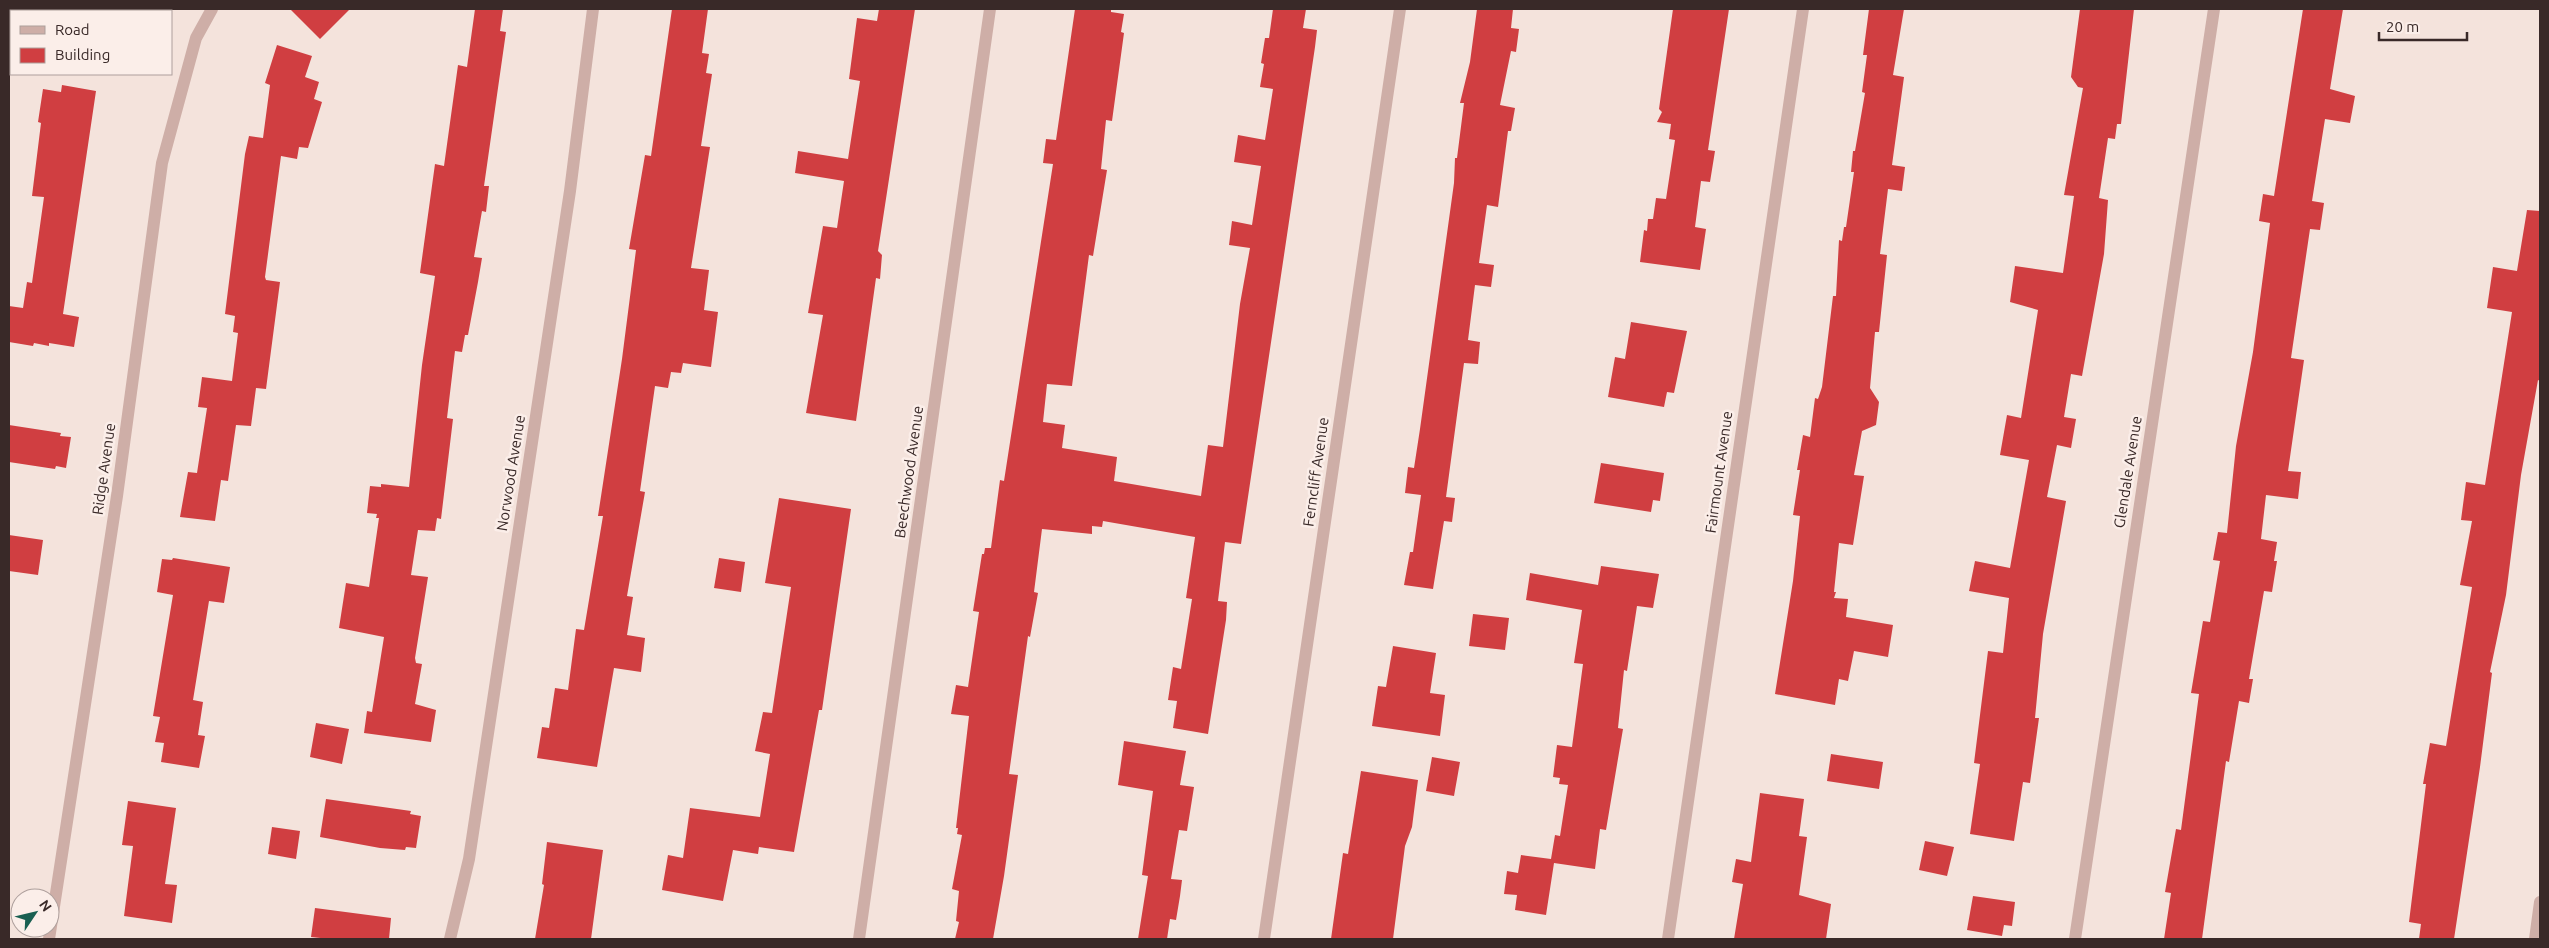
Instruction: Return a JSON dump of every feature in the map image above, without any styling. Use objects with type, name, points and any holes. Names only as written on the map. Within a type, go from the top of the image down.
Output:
[{"type":"street","name":"Ridge Avenue","points":[[49,939],[117,496],[162,163],[196,38],[212,9]]},
{"type":"street","name":"Norwood Avenue","points":[[450,939],[470,859],[570,190],[593,9]]},
{"type":"street","name":"Beechwood Avenue","points":[[859,939],[990,9]]},
{"type":"street","name":"Ferncliff Avenue","points":[[1264,939],[1400,9]]},
{"type":"street","name":"Fairmount Avenue","points":[[1668,939],[1803,9]]},
{"type":"street","name":"Glendale Avenue","points":[[2075,939],[2214,9]]},
{"type":"street","points":[[2535,939],[2540,902]]},
{"type":"building","points":[[290,9],[350,9],[320,39]]},
{"type":"building","points":[[475,9],[503,9],[500,31],[506,32],[484,186],[489,186],[486,212],[482,211],[474,257],[482,258],[468,335],[465,335],[462,352],[455,351],[447,418],[453,419],[441,519],[437,518],[435,531],[418,530],[411,575],[428,577],[415,658],[416,663],[422,664],[415,704],[436,710],[431,742],[364,733],[367,711],[372,712],[384,637],[339,628],[346,583],[369,587],[379,518],[376,518],[377,514],[367,513],[370,486],[381,487],[381,484],[409,487],[422,365],[435,276],[420,273],[435,164],[444,166],[458,65],[467,67]]},
{"type":"building","points":[[672,9],[708,9],[702,53],[709,54],[706,73],[712,74],[701,146],[710,147],[691,268],[709,270],[704,310],[718,312],[711,367],[683,363],[681,373],[671,372],[668,388],[655,386],[640,491],[645,492],[627,596],[633,597],[627,635],[645,638],[641,672],[614,668],[597,767],[537,758],[542,727],[549,728],[555,688],[568,690],[576,629],[584,630],[603,516],[598,516],[622,359],[636,250],[629,249],[645,155],[651,156]]},
{"type":"building","points":[[879,9],[915,9],[878,251],[882,255],[880,279],[876,278],[856,421],[806,413],[823,315],[808,313],[823,226],[837,228],[844,181],[795,173],[798,151],[848,159],[860,81],[849,79],[857,18],[877,21]]},
{"type":"building","points":[[1075,9],[1111,9],[1111,12],[1124,14],[1121,32],[1124,33],[1112,121],[1106,120],[1101,169],[1107,170],[1093,256],[1089,255],[1072,386],[1047,384],[1043,422],[1065,425],[1062,448],[1117,457],[1114,481],[1201,496],[1208,445],[1223,447],[1240,304],[1250,248],[1229,245],[1232,221],[1252,225],[1261,166],[1234,162],[1238,135],[1265,140],[1273,89],[1260,87],[1264,64],[1261,63],[1265,38],[1269,38],[1273,9],[1306,9],[1303,28],[1317,30],[1241,544],[1225,542],[1218,601],[1227,602],[1226,620],[1208,734],[1173,728],[1177,701],[1168,700],[1173,667],[1181,669],[1192,599],[1186,598],[1195,537],[1103,521],[1102,527],[1092,526],[1092,534],[1042,529],[1034,592],[1038,593],[1030,637],[1028,636],[1009,774],[1018,775],[993,939],[955,939],[959,922],[956,921],[959,891],[952,889],[962,835],[957,834],[958,828],[956,828],[969,716],[951,714],[956,685],[968,687],[979,612],[973,611],[982,554],[984,554],[985,548],[991,548],[1000,480],[1004,481],[1053,164],[1043,163],[1046,139],[1056,140]]},
{"type":"building","points":[[1477,9],[1513,9],[1511,28],[1519,29],[1516,52],[1511,51],[1500,105],[1515,108],[1511,131],[1508,131],[1498,207],[1487,205],[1479,263],[1494,265],[1491,287],[1475,285],[1468,340],[1480,342],[1478,364],[1464,363],[1446,497],[1455,498],[1452,522],[1444,521],[1433,589],[1404,585],[1410,552],[1413,552],[1421,495],[1405,493],[1408,467],[1414,468],[1420,429],[1454,183],[1455,158],[1457,158],[1464,103],[1460,103],[1470,62]]},
{"type":"building","points":[[1673,9],[1729,9],[1708,150],[1715,151],[1710,182],[1701,181],[1695,227],[1706,229],[1700,270],[1640,262],[1644,230],[1647,231],[1648,219],[1653,219],[1656,198],[1666,199],[1675,140],[1669,139],[1671,124],[1657,122],[1662,112],[1659,109]]},
{"type":"building","points":[[1869,9],[1904,9],[1893,75],[1904,77],[1892,165],[1905,167],[1902,191],[1888,189],[1880,254],[1887,255],[1879,332],[1875,332],[1870,388],[1879,402],[1876,425],[1862,431],[1854,475],[1864,476],[1853,545],[1839,543],[1834,598],[1848,599],[1846,617],[1893,625],[1888,657],[1854,651],[1848,681],[1839,679],[1835,705],[1775,694],[1793,581],[1800,516],[1793,515],[1800,470],[1797,470],[1803,435],[1810,437],[1815,398],[1818,399],[1822,387],[1833,296],[1836,296],[1839,240],[1842,241],[1844,227],[1846,227],[1854,172],[1851,172],[1853,151],[1855,151],[1865,93],[1862,92],[1867,55],[1863,55]]},
{"type":"building","points":[[2080,9],[2134,9],[2121,124],[2117,124],[2115,139],[2108,138],[2099,198],[2108,200],[2104,254],[2082,376],[2071,374],[2064,417],[2076,419],[2071,448],[2057,445],[2047,497],[2066,501],[2043,634],[2035,718],[2039,718],[2030,783],[2023,782],[2014,841],[1970,834],[1980,764],[1974,763],[1988,651],[2003,653],[2009,598],[1969,591],[1975,561],[2010,568],[2029,460],[2000,455],[2007,415],[2021,418],[2038,310],[2010,302],[2015,266],[2063,273],[2074,196],[2064,195],[2083,88],[2078,87],[2071,77]]},
{"type":"building","points":[[2303,9],[2343,9],[2330,89],[2355,96],[2350,123],[2325,119],[2312,201],[2324,203],[2320,230],[2310,229],[2291,358],[2304,360],[2288,471],[2301,472],[2298,499],[2266,495],[2261,539],[2277,542],[2274,561],[2277,561],[2272,592],[2264,591],[2249,679],[2253,679],[2249,703],[2239,701],[2229,762],[2226,761],[2202,939],[2164,939],[2171,893],[2165,892],[2176,829],[2181,830],[2199,694],[2191,693],[2203,621],[2210,622],[2220,561],[2213,560],[2218,532],[2227,533],[2236,446],[2253,352],[2270,223],[2259,221],[2263,194],[2274,196]]},
{"type":"building","points":[[277,45],[312,56],[305,77],[319,82],[314,99],[322,102],[308,148],[299,147],[297,159],[281,156],[265,277],[266,280],[280,282],[266,389],[256,388],[251,426],[236,425],[228,481],[221,480],[215,521],[180,517],[188,472],[197,473],[207,408],[198,407],[202,377],[232,381],[238,333],[233,332],[235,316],[225,314],[245,154],[249,136],[263,138],[270,85],[265,83]]},
{"type":"building","points":[[62,85],[96,91],[63,314],[79,317],[74,347],[49,343],[49,346],[34,343],[33,346],[9,342],[9,306],[23,308],[27,282],[32,283],[44,197],[32,196],[41,123],[38,122],[43,89],[61,92]]},
{"type":"building","points":[[2527,210],[2540,211],[2540,381],[2538,380],[2521,475],[2506,595],[2490,672],[2492,673],[2480,767],[2454,939],[2419,939],[2421,924],[2409,922],[2426,784],[2423,784],[2430,743],[2446,746],[2472,587],[2460,585],[2472,521],[2461,520],[2466,482],[2485,485],[2512,312],[2487,308],[2493,267],[2517,271]]},
{"type":"building","points":[[1631,322],[1687,331],[1674,393],[1667,392],[1664,407],[1608,397],[1615,357],[1625,359]]},
{"type":"building","points":[[9,425],[61,433],[60,436],[71,437],[66,468],[56,466],[55,469],[9,462]]},
{"type":"building","points":[[1601,463],[1664,473],[1660,501],[1653,500],[1651,512],[1594,503]]},
{"type":"building","points":[[779,498],[851,509],[822,710],[819,710],[794,852],[759,847],[758,854],[733,850],[723,901],[662,890],[668,855],[683,858],[690,808],[760,817],[770,754],[755,751],[763,712],[772,713],[791,587],[765,583]]},
{"type":"building","points":[[9,535],[43,540],[38,575],[9,571]]},
{"type":"building","points":[[173,558],[230,567],[224,603],[209,601],[193,700],[203,702],[198,735],[205,736],[199,768],[161,762],[164,743],[155,742],[160,717],[153,716],[173,595],[157,592],[162,559],[172,560]]},
{"type":"building","points":[[719,558],[745,562],[741,592],[714,588]]},
{"type":"building","points":[[1601,566],[1659,574],[1653,608],[1637,606],[1627,671],[1624,670],[1618,728],[1623,729],[1606,830],[1600,829],[1595,869],[1554,863],[1546,915],[1515,910],[1517,895],[1504,894],[1507,871],[1518,873],[1521,855],[1551,859],[1555,835],[1560,836],[1568,785],[1559,784],[1560,778],[1553,777],[1557,745],[1572,747],[1583,664],[1574,663],[1582,610],[1526,600],[1530,573],[1598,585]]},
{"type":"building","points":[[1473,614],[1509,618],[1505,650],[1469,646]]},
{"type":"building","points":[[1393,646],[1436,653],[1430,693],[1445,695],[1440,736],[1372,726],[1378,686],[1386,687]]},
{"type":"building","points":[[316,723],[349,729],[342,764],[310,757]]},
{"type":"building","points":[[1124,741],[1186,751],[1180,785],[1194,787],[1187,831],[1179,830],[1171,879],[1182,880],[1176,920],[1170,919],[1167,939],[1138,939],[1148,876],[1142,875],[1153,791],[1118,785]]},
{"type":"building","points":[[1831,754],[1883,762],[1879,789],[1827,781]]},
{"type":"building","points":[[1432,757],[1460,762],[1454,796],[1426,791]]},
{"type":"building","points":[[1361,771],[1418,780],[1412,827],[1405,846],[1393,939],[1331,939],[1343,853],[1348,854]]},
{"type":"building","points":[[1760,793],[1804,799],[1799,836],[1807,837],[1799,895],[1831,904],[1826,939],[1734,939],[1743,884],[1732,882],[1736,859],[1751,862]]},
{"type":"building","points":[[326,799],[411,811],[410,814],[421,816],[416,848],[406,847],[405,850],[380,848],[320,837]]},
{"type":"building","points":[[128,801],[176,808],[165,884],[177,885],[172,923],[124,916],[133,846],[122,845]]},
{"type":"building","points":[[272,827],[300,831],[296,859],[268,854]]},
{"type":"building","points":[[1925,841],[1954,847],[1947,876],[1919,870]]},
{"type":"building","points":[[547,842],[603,850],[591,939],[535,939],[544,885],[542,884]]},
{"type":"building","points":[[1973,896],[2015,902],[2012,926],[2004,925],[2002,936],[1967,930]]},
{"type":"building","points":[[315,908],[391,918],[389,939],[330,939],[311,937]]}]
